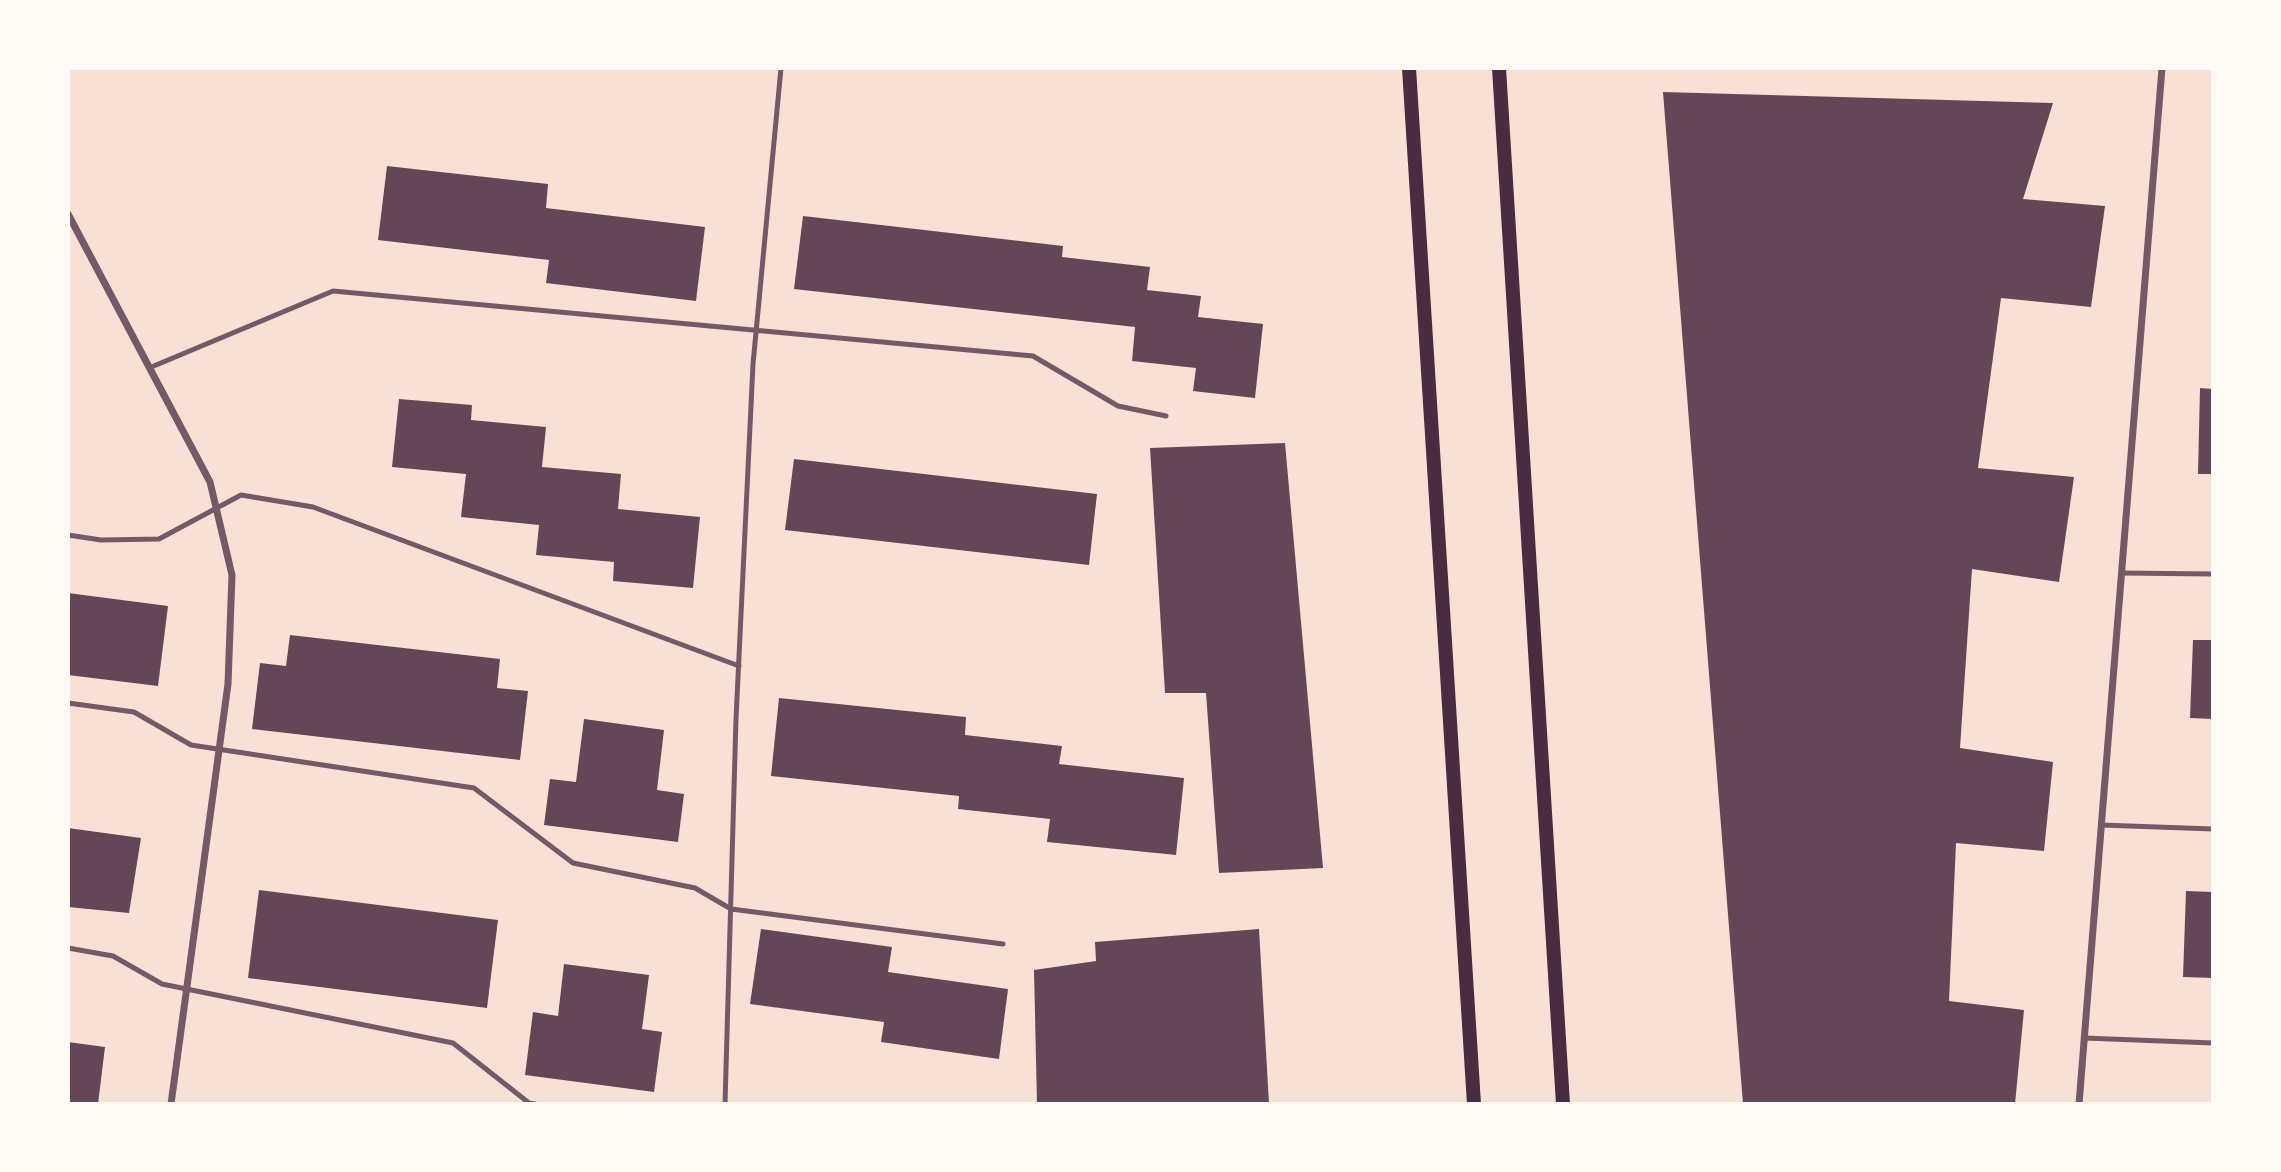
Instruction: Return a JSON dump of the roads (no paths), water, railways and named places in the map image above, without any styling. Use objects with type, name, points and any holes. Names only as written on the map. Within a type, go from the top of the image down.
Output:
[{"type":"main road","points":[[1409,68],[1474,1104]]},
{"type":"main road","points":[[1499,68],[1563,1104]]},
{"type":"street","points":[[2078,1104],[2162,68]]},
{"type":"street","points":[[68,214],[210,482],[232,575],[228,684],[170,1104]]},
{"type":"lane","points":[[725,1104],[739,666],[756,330],[781,68]]},
{"type":"lane","points":[[149,368],[333,291],[1033,356],[1118,407],[1166,416]]},
{"type":"lane","points":[[68,535],[101,540],[159,539],[241,495],[313,507],[739,666]]},
{"type":"lane","points":[[2121,573],[2213,574]]},
{"type":"lane","points":[[68,703],[134,712],[191,745],[474,788],[573,863],[695,888],[731,909],[1003,944]]},
{"type":"lane","points":[[2101,825],[2213,829]]},
{"type":"lane","points":[[68,948],[113,956],[162,984],[453,1043],[529,1103],[535,1104]]},
{"type":"lane","points":[[2084,1038],[2213,1043]]}]
